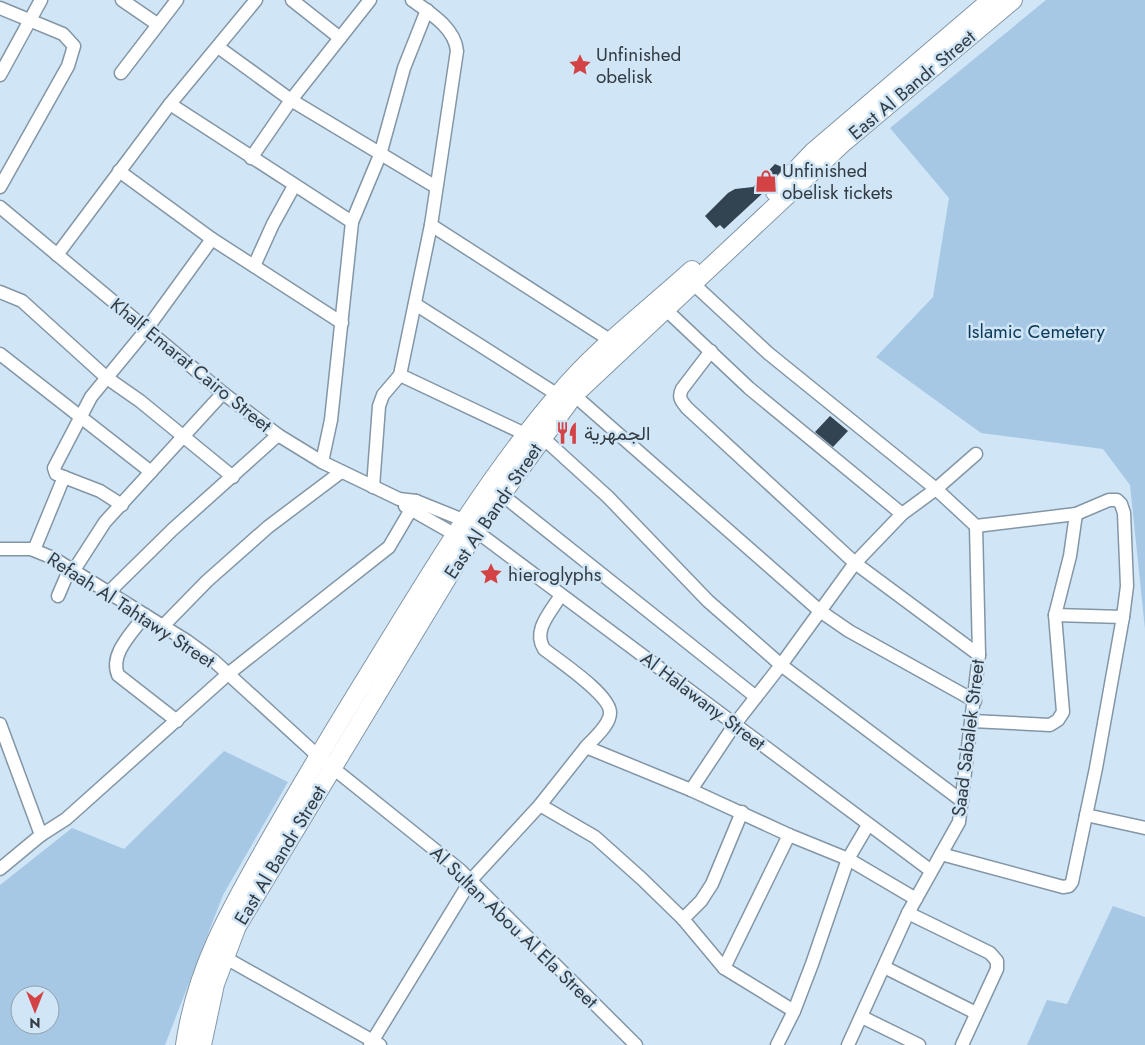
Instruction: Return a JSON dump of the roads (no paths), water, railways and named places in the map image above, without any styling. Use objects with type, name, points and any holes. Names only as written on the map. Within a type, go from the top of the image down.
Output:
[{"type":"main road","name":"East Al Bandr Street","points":[[185,1045],[200,979],[224,920],[318,756],[468,531],[534,436],[566,395],[617,345],[662,306],[840,137],[991,0]]},
{"type":"main road","name":"East Al Bandr Street","points":[[840,137],[1013,0]]},
{"type":"main road","name":"East Al Bandr Street","points":[[202,1045],[224,957],[237,926],[332,767],[468,531],[501,494],[534,436]]},
{"type":"street","points":[[0,73],[41,0]]},
{"type":"street","points":[[122,0],[157,24]]},
{"type":"street","points":[[121,73],[177,0]]},
{"type":"street","points":[[57,255],[170,104],[256,0]]},
{"type":"street","points":[[292,0],[340,38]]},
{"type":"street","points":[[251,158],[291,100],[370,0]]},
{"type":"street","points":[[373,487],[380,406],[383,395],[400,375],[431,225],[457,51],[456,41],[450,32],[427,10],[412,0]]},
{"type":"street","points":[[0,8],[63,34],[74,46],[68,66],[0,187]]},
{"type":"street","points":[[322,462],[331,420],[352,222],[380,155],[404,68],[427,10]]},
{"type":"street","points":[[218,47],[291,100],[436,187]]},
{"type":"street","points":[[170,104],[352,222]]},
{"type":"street","points":[[119,171],[212,238],[342,323]]},
{"type":"street","points":[[254,266],[273,224],[294,186]]},
{"type":"street","name":"Khalf Emarat Cairo Street","points":[[0,209],[223,393],[278,435],[341,472],[468,531]]},
{"type":"street","points":[[431,225],[617,345]]},
{"type":"street","points":[[122,505],[100,491],[56,474],[54,468],[91,397],[146,330],[212,238]]},
{"type":"street","points":[[690,280],[768,353],[936,489],[976,526],[1076,514],[1109,500],[1117,500],[1121,504],[1124,514],[1126,577],[1123,617],[1076,869],[1069,886],[1063,887],[941,854]]},
{"type":"street","points":[[0,292],[22,300],[107,378],[140,401],[232,477]]},
{"type":"street","points":[[415,304],[566,395],[820,611],[849,631],[975,701]]},
{"type":"street","points":[[662,306],[749,388],[902,514]]},
{"type":"street","points":[[711,351],[686,382],[679,395],[681,401],[732,451],[855,563],[979,654]]},
{"type":"street","points":[[0,354],[79,418],[151,472]]},
{"type":"street","points":[[400,375],[534,436],[608,497],[708,601],[781,665],[962,801]]},
{"type":"street","points":[[58,596],[72,569],[105,522],[223,393]]},
{"type":"street","points":[[109,592],[172,530],[278,435]]},
{"type":"street","points":[[691,790],[734,724],[781,665],[855,563],[902,514],[936,489],[976,454]]},
{"type":"street","points":[[163,626],[207,581],[268,527],[341,472]]},
{"type":"street","points":[[34,550],[64,476]]},
{"type":"street","points":[[501,494],[756,697]]},
{"type":"street","points":[[0,869],[42,835],[66,819],[228,674],[389,547],[413,506]]},
{"type":"street","points":[[972,720],[1050,725],[1058,720],[1063,712],[1055,615],[1070,556],[1076,514]]},
{"type":"street","name":"Saad Sabalek Street","points":[[848,1045],[908,913],[930,870],[959,822],[975,701],[979,654],[976,526]]},
{"type":"street","name":"Al Halawany Street","points":[[468,531],[561,595],[930,870]]},
{"type":"street","name":"Refaah Al Tahtawy Street","points":[[0,549],[34,550],[72,569],[163,626],[213,660],[318,756]]},
{"type":"street","points":[[224,957],[374,1044],[471,880],[540,804],[608,720],[611,712],[605,699],[544,649],[539,641],[539,631],[561,595]]},
{"type":"street","points":[[145,615],[117,656],[114,666],[118,675],[177,721]]},
{"type":"street","points":[[1055,615],[1123,617]]},
{"type":"street","points":[[0,724],[42,835]]},
{"type":"street","points":[[586,747],[691,790],[789,835],[848,859],[916,899]]},
{"type":"street","name":"Al Sultan Abou Al Ela Street","points":[[318,756],[471,880],[636,1045]]},
{"type":"street","points":[[540,804],[595,837],[683,919],[724,968],[794,1011]]},
{"type":"street","points":[[683,919],[701,901],[712,884],[742,812]]},
{"type":"street","points":[[1086,815],[1145,828]]},
{"type":"street","points":[[777,1045],[794,1011],[848,859],[868,825]]},
{"type":"street","points":[[724,968],[789,835]]},
{"type":"street","points":[[908,913],[990,953],[996,958],[997,969],[962,1045]]},
{"type":"street","points":[[884,967],[976,1014]]},
{"type":"street","points":[[862,1017],[918,1045]]},
{"type":"place","name":"Unfinished obelisk","points":[[580,65]]},
{"type":"place","name":"Unfinished obelisk tickets","points":[[766,181]]},
{"type":"place","name":"الجمهرية","points":[[567,433]]},
{"type":"place","name":"hieroglyphs","points":[[491,574]]},
{"type":"park label","name":"Islamic Cemetery","points":[[1036,331]]}]
